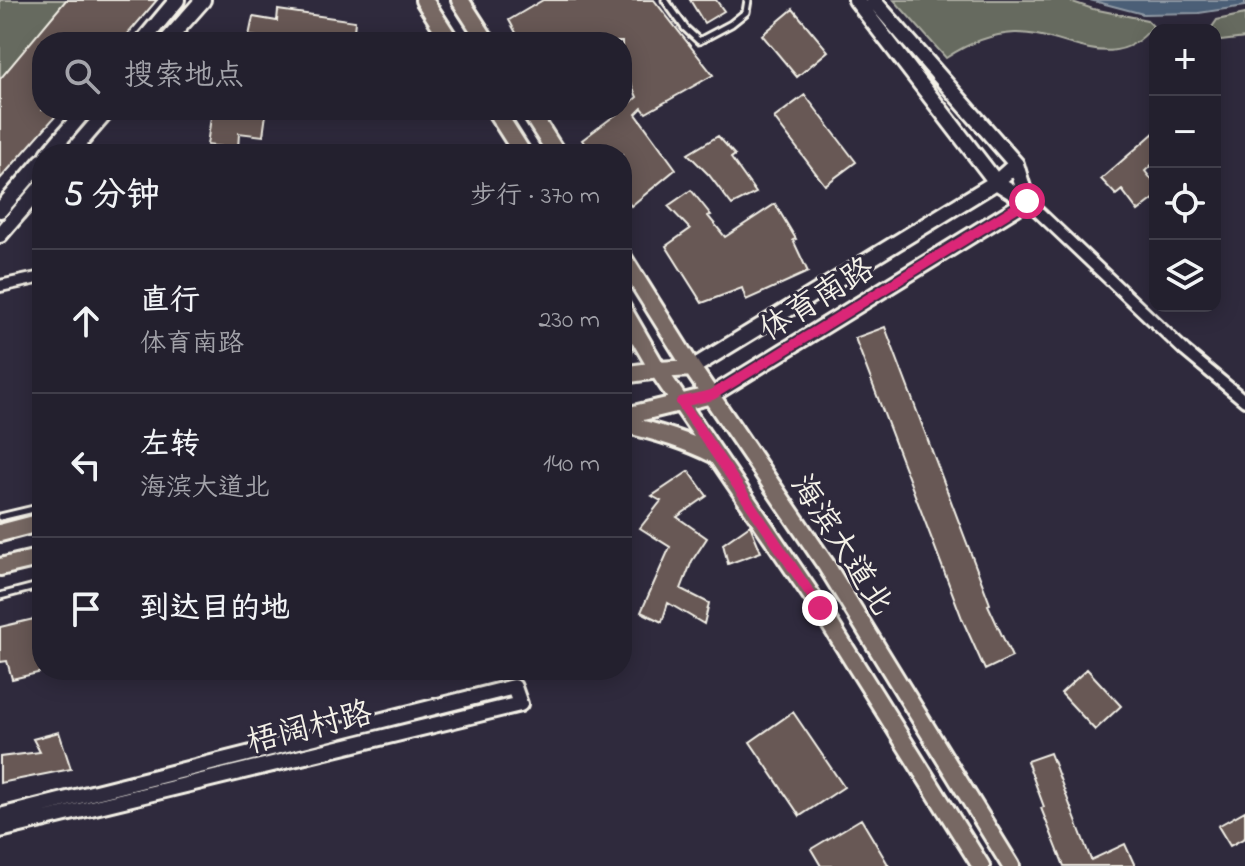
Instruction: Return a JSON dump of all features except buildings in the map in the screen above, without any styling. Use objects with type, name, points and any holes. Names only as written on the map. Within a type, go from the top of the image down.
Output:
[{"type":"main road","points":[[424,0],[445,32]]},
{"type":"main road","points":[[460,0],[481,32]]},
{"type":"main road","points":[[501,120],[517,144]]},
{"type":"main road","points":[[535,120],[551,144]]},
{"type":"main road","name":"海滨大道北","points":[[632,272],[692,368],[826,565],[1011,866]]},
{"type":"main road","name":"海滨大道北","points":[[632,325],[658,370],[820,608],[981,866]]},
{"type":"main road","name":"体育南路","points":[[632,374],[692,368]]},
{"type":"main road","name":"体育南路","points":[[632,414],[712,395]]},
{"type":"main road","points":[[632,426],[688,442],[717,456]]},
{"type":"main road","points":[[0,533],[32,525]]},
{"type":"main road","points":[[0,567],[32,559]]},
{"type":"street","points":[[150,32],[177,0]]},
{"type":"street","points":[[175,32],[203,0]]},
{"type":"street","points":[[856,0],[996,182],[1027,201],[1185,351],[1245,401]]},
{"type":"street","points":[[873,0],[1016,164],[1027,201]]},
{"type":"street","points":[[56,144],[77,120]]},
{"type":"street","points":[[79,144],[99,120]]},
{"type":"street","name":"体育南路","points":[[692,368],[996,182],[1016,164]]},
{"type":"street","points":[[0,210],[32,173]]},
{"type":"street","points":[[0,235],[32,198]]},
{"type":"street","name":"体育南路","points":[[712,395],[1027,201]]},
{"type":"street","points":[[0,286],[32,279]]},
{"type":"street","name":"梧阔村路","points":[[0,816],[514,687],[520,704],[0,830]]},
{"type":"lane","points":[[665,0],[685,28],[699,41],[746,12],[748,0]]},
{"type":"lane","points":[[0,517],[32,509]]},
{"type":"lane","points":[[0,596],[32,588]]},
{"type":"green space","points":[[0,0],[68,0],[42,32],[32,32],[32,44],[0,83]]},
{"type":"green space","points":[[894,0],[1067,0],[1093,9],[1147,20],[1151,24],[1138,41],[1122,49],[1088,49],[1015,33],[979,41],[946,58]]},
{"type":"green space","points":[[1245,14],[1245,38],[1221,41],[1221,24],[1214,24],[1217,20]]},
{"type":"water","points":[[1090,0],[1245,0],[1245,6],[1199,13],[1143,14]]},
{"type":"route","points":[[820,608],[681,402],[712,395],[1027,201]]}]
